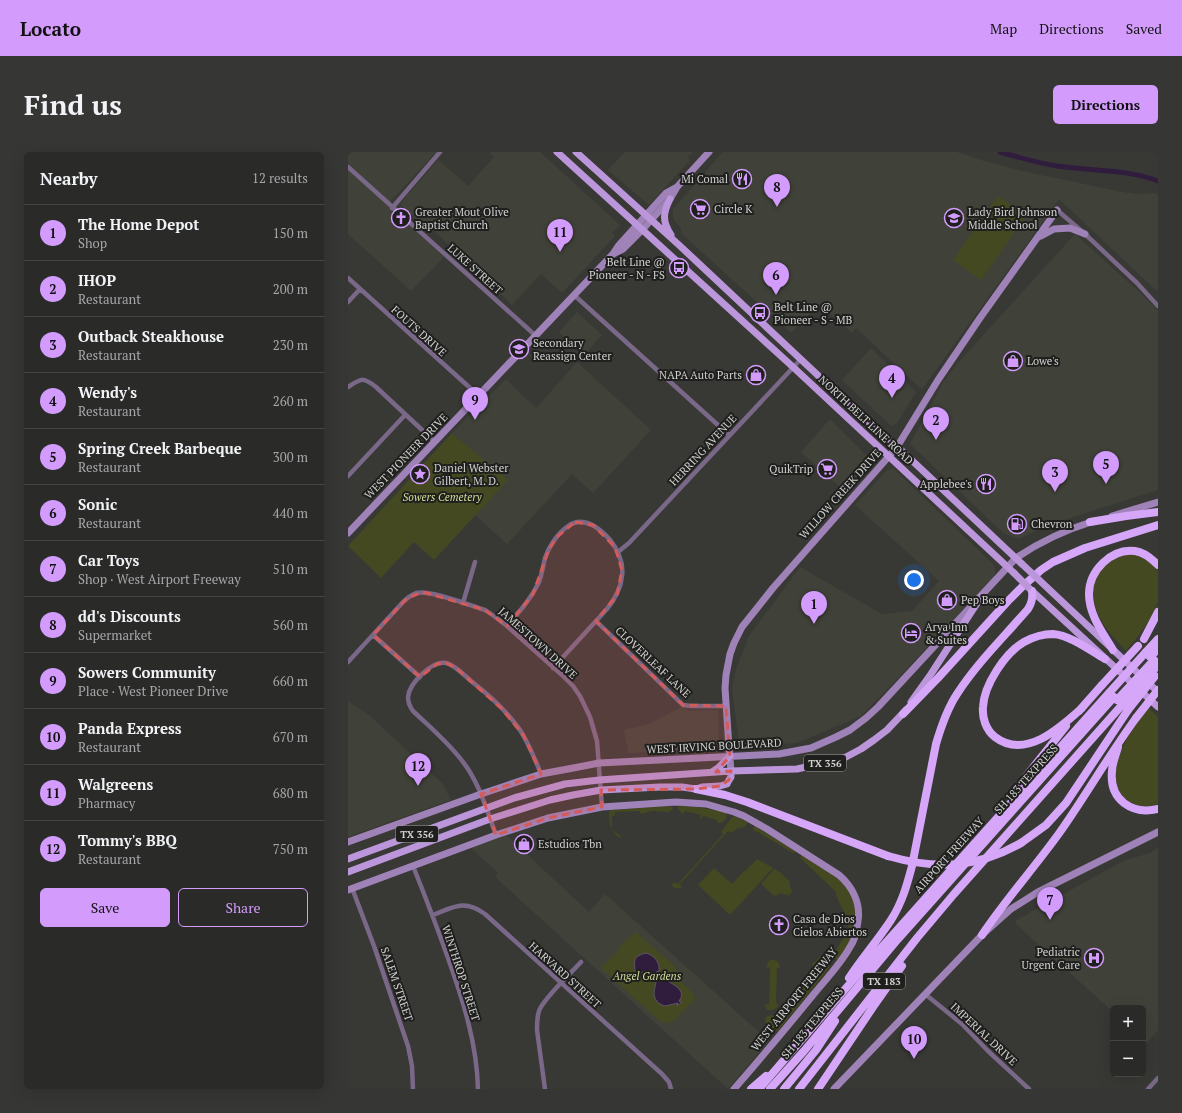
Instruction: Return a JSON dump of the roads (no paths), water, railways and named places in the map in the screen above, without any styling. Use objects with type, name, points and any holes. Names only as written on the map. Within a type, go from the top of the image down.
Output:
[{"type":"highway","points":[[1090,522],[1158,512]]},
{"type":"highway","points":[[903,714],[1008,601],[1041,570],[1053,562],[1085,548],[1158,525]]},
{"type":"highway","points":[[1113,650],[1092,612],[1089,603],[1090,582],[1095,572],[1101,564],[1111,556],[1119,552],[1127,551],[1136,551],[1145,554],[1158,565]]},
{"type":"highway","points":[[836,999],[854,970],[892,919],[900,904],[912,866],[936,744],[948,710],[956,694],[968,679],[1028,610],[1033,598],[1030,589]]},
{"type":"highway","points":[[1144,639],[1158,612]]},
{"type":"highway","points":[[1000,815],[1020,784],[1054,740],[1158,624]]},
{"type":"highway","points":[[1082,708],[1048,735],[1030,744],[1022,745],[1012,745],[1002,742],[993,735],[983,718],[985,696],[996,672],[1014,650],[1023,642],[1033,637],[1055,634],[1105,659]]},
{"type":"highway","name":"AIRPORT FREEWAY","points":[[800,1089],[917,938],[1153,658],[1158,639]]},
{"type":"highway","points":[[1153,658],[1158,648]]},
{"type":"highway","name":"AIRPORT FREEWAY","points":[[759,1089],[906,919],[1000,815],[1118,701],[1153,658]]},
{"type":"highway","points":[[696,789],[725,795],[747,802],[907,862],[930,865],[955,864],[968,863],[988,858],[1006,852],[1046,825],[1066,803],[1118,701],[1158,672]]},
{"type":"highway","points":[[982,935],[1066,823],[1125,733],[1158,691]]},
{"type":"highway","name":"SH 183 TEXPRESS","points":[[776,1089],[919,922],[1118,701]]},
{"type":"highway","name":"SH 183 TEXPRESS","points":[[770,1089],[898,939],[1118,701]]},
{"type":"highway","points":[[1125,733],[1112,767],[1113,789],[1117,796],[1131,808],[1140,811],[1158,809]]},
{"type":"highway","points":[[818,1089],[900,968],[917,938]]},
{"type":"highway","points":[[784,1089],[816,1050],[835,1021]]},
{"type":"highway","points":[[751,1089],[781,1064]]},
{"type":"main road","name":"NORTH BELT LINE ROAD","points":[[559,152],[889,456],[1105,659],[1158,706]]},
{"type":"main road","name":"NORTH BELT LINE ROAD","points":[[576,152],[675,241],[856,411],[897,446],[1158,691]]},
{"type":"main road","points":[[670,199],[665,208],[664,221],[675,241]]},
{"type":"main road","points":[[903,714],[981,597]]},
{"type":"main road","name":"TX 356","points":[[348,859],[514,798],[548,788],[599,780],[712,772],[796,769],[829,762],[846,757],[861,749],[888,730],[903,714]]},
{"type":"main road","points":[[712,772],[730,756]]},
{"type":"main road","points":[[696,789],[726,784],[732,776],[732,771]]},
{"type":"main road","name":"TX 356","points":[[348,872],[518,809],[550,800],[601,790],[660,787],[696,789]]},
{"type":"street","points":[[392,208],[440,152]]},
{"type":"street","name":"WEST PIONEER DRIVE","points":[[648,218],[670,199],[709,152]]},
{"type":"street","name":"LUKE STREET","points":[[348,167],[536,336]]},
{"type":"street","name":"WEST PIONEER DRIVE","points":[[348,533],[574,296],[613,254],[619,245],[640,227],[666,193],[678,188]]},
{"type":"street","points":[[1058,210],[1137,283],[1158,306]]},
{"type":"street","name":"WILLOW CREEK DRIVE","points":[[732,771],[725,688],[728,664],[734,643],[745,622],[897,446],[938,380],[983,314],[1034,241],[1058,210]]},
{"type":"street","points":[[1034,241],[1054,229],[1070,228],[1085,234]]},
{"type":"street","name":"FOUTS DRIVE","points":[[348,278],[478,396]]},
{"type":"street","points":[[348,302],[360,289]]},
{"type":"street","points":[[574,296],[729,435]]},
{"type":"street","name":"HERRING AVENUE","points":[[618,552],[629,543],[801,359]]},
{"type":"street","points":[[348,387],[361,379],[367,380],[435,442]]},
{"type":"street","points":[[348,476],[405,415]]},
{"type":"street","points":[[1016,558],[1041,542],[1066,530],[1158,502]]},
{"type":"street","points":[[507,626],[526,605],[533,594],[540,580],[549,549],[567,526],[575,522],[585,522],[593,525],[611,541],[618,552],[622,570],[619,590],[614,600],[553,668]]},
{"type":"street","name":"WEST IRVING BOULEVARD","points":[[348,842],[541,774],[599,763],[779,754],[811,748],[850,730],[878,707],[1016,558]]},
{"type":"street","points":[[463,603],[475,562]]},
{"type":"street","name":"JAMESTOWN DRIVE","points":[[373,635],[403,602],[411,595],[416,593],[427,592],[491,613],[573,686],[584,703],[597,741],[602,807]]},
{"type":"street","name":"CLOVERLEAF LANE","points":[[596,621],[684,705],[726,706]]},
{"type":"street","points":[[348,662],[373,635],[420,677]]},
{"type":"street","points":[[496,835],[481,794],[471,774],[451,748],[413,712],[408,699],[410,690],[428,668],[437,664],[446,663],[456,668],[482,690],[512,720],[524,736],[541,774]]},
{"type":"street","name":"WEST AIRPORT FREEWAY","points":[[602,807],[682,802],[706,804],[734,812],[767,829],[835,871],[848,884],[853,893],[857,904],[859,918],[856,934],[851,946],[836,967],[778,1038],[734,1089]]},
{"type":"street","points":[[350,889],[496,835],[548,818],[602,807]]},
{"type":"street","points":[[834,1089],[982,935],[1011,909],[1033,895],[1158,832]]},
{"type":"street","name":"WINTHROP STREET","points":[[413,866],[464,1006],[476,1062],[478,1089]]},
{"type":"street","name":"SALEM STREET","points":[[350,889],[374,946],[408,1046],[412,1066],[413,1089]]},
{"type":"street","name":"HARVARD STREET","points":[[432,915],[460,906],[473,906],[477,908],[662,1074],[669,1082],[671,1089]]},
{"type":"street","points":[[545,1089],[537,1030],[539,1010],[561,983],[581,962]]},
{"type":"street","name":"IMPERIAL DRIVE","points":[[925,994],[962,1024],[988,1051],[1029,1089]]},
{"type":"street","points":[[1148,1089],[1158,1078]]},
{"type":"waterway","points":[[1000,152],[1050,165],[1121,172],[1158,181]]},
{"type":"place","name":"Mi Comal","points":[[742,179]]},
{"type":"place","name":"dd's Discounts","points":[[777,207]]},
{"type":"place","name":"Circle K","points":[[700,209]]},
{"type":"place","name":"Greater Mout Olive Baptist Church","points":[[401,218]]},
{"type":"place","name":"Lady Bird Johnson Middle School","points":[[954,218]]},
{"type":"place","name":"Walgreens","points":[[560,252]]},
{"type":"place","name":"Belt Line @ Pioneer - N - FS","points":[[679,268]]},
{"type":"place","name":"Sonic","points":[[776,295]]},
{"type":"place","name":"Belt Line @ Pioneer - S - MB","points":[[760,313]]},
{"type":"place","name":"Secondary Reassign Center","points":[[519,349]]},
{"type":"place","name":"Lowe's","points":[[1013,361]]},
{"type":"place","name":"NAPA Auto Parts","points":[[756,375]]},
{"type":"place","name":"Wendy's","points":[[892,398]]},
{"type":"place","name":"Sowers Community","points":[[475,420]]},
{"type":"place","name":"IHOP","points":[[936,440]]},
{"type":"place","name":"QuikTrip","points":[[827,469]]},
{"type":"place","name":"Daniel Webster Gilbert, M. D.","points":[[420,474]]},
{"type":"place","name":"Applebee's","points":[[986,484]]},
{"type":"place","name":"Spring Creek Barbeque","points":[[1106,484]]},
{"type":"place","name":"Outback Steakhouse","points":[[1055,492]]},
{"type":"place","name":"Chevron","points":[[1017,524]]},
{"type":"place","name":"Pep Boys","points":[[947,600]]},
{"type":"place","name":"The Home Depot","points":[[814,624]]},
{"type":"place","name":"Arya Inn & Suites","points":[[911,633]]},
{"type":"place","name":"Tommy's BBQ","points":[[418,786]]},
{"type":"place","name":"Estudios Tbn","points":[[524,844]]},
{"type":"place","name":"Car Toys","points":[[1050,920]]},
{"type":"place","name":"Casa de Dios Cielos Abiertos","points":[[779,925]]},
{"type":"place","name":"Pediatric Urgent Care","points":[[1094,958]]},
{"type":"place","name":"Panda Express","points":[[914,1059]]},
{"type":"park label","name":"Sowers Cemetery","points":[[442,497]]},
{"type":"park label","name":"Angel Gardens","points":[[647,976]]}]
